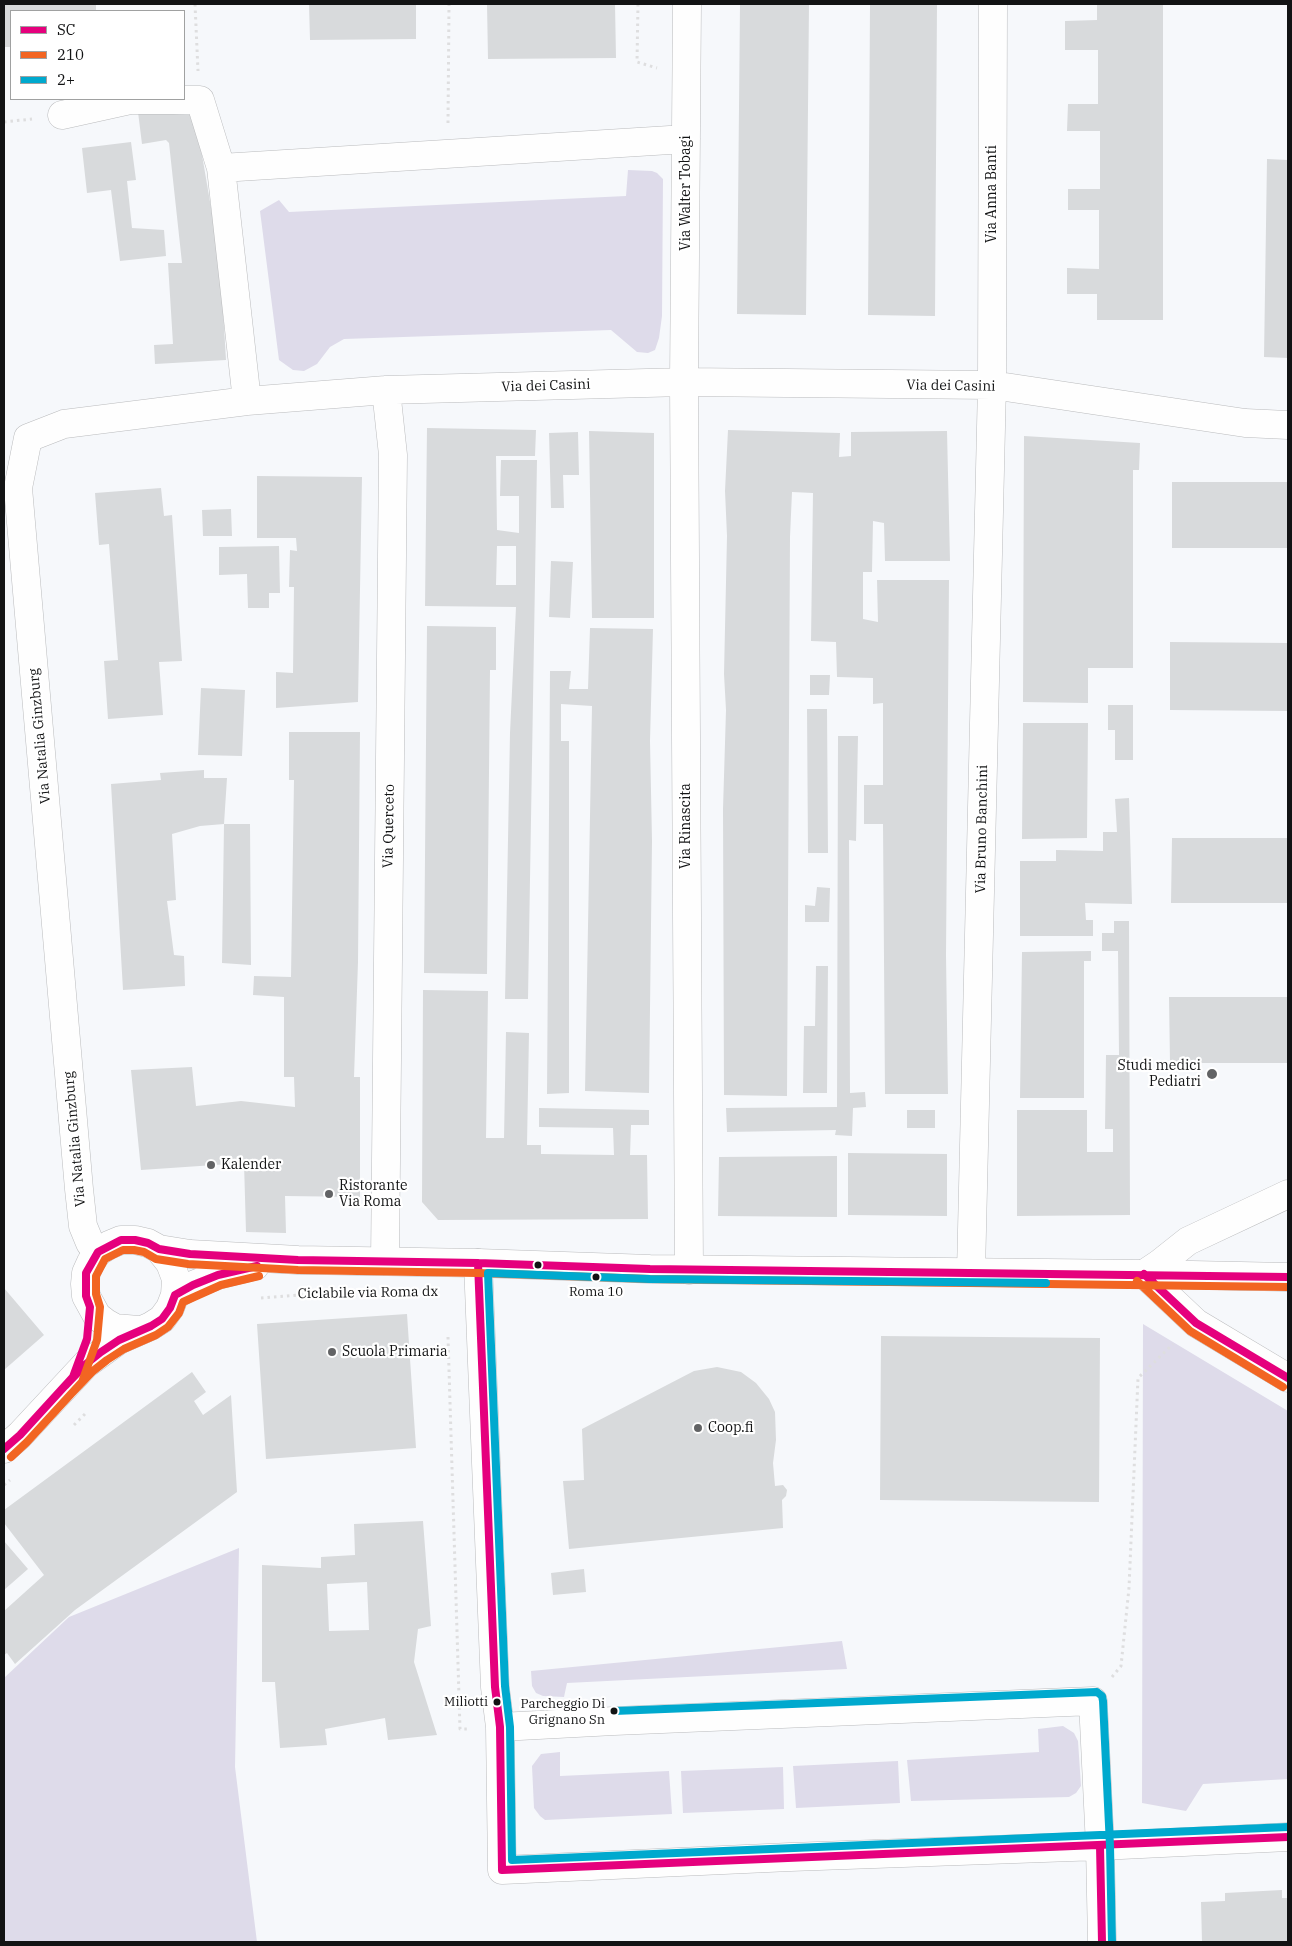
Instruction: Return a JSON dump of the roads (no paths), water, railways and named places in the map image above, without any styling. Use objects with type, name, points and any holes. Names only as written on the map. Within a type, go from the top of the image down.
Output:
[{"type":"street","name":"Via Walter Tobagi","points":[[684,382],[687,4]]},
{"type":"street","name":"Via Anna Banti","points":[[992,385],[993,4]]},
{"type":"street","points":[[62,115],[130,100],[200,100],[221,168],[247,401]]},
{"type":"street","points":[[221,168],[686,139]]},
{"type":"street","name":"Via dei Casini","points":[[247,401],[386,390],[684,382],[992,385],[1245,423],[1288,425]]},
{"type":"street","name":"Via Rinascita","points":[[684,382],[689,1270]]},
{"type":"street","name":"Via Bruno Banchini","points":[[971,1272],[992,385]]},
{"type":"street","name":"Via Querceto","points":[[385,1262],[393,455],[386,390]]},
{"type":"street","name":"Via Natalia Ginzburg","points":[[98,1252],[90,1242],[85,1230],[79,1189],[18,488],[28,438],[64,424],[247,401]]},
{"type":"street","points":[[1144,1274],[1188,1241],[1288,1194]]},
{"type":"street","points":[[138,1330],[115,1328],[101,1320],[90,1307],[86,1296],[86,1273],[91,1262],[98,1252],[121,1240],[135,1240],[148,1243],[159,1249],[190,1254],[298,1260],[478,1263],[689,1270],[1144,1274],[1288,1278]]},
{"type":"street","points":[[4,1449],[38,1416],[73,1376],[101,1352],[138,1330],[151,1326],[162,1319],[170,1308],[175,1295],[176,1278],[170,1262],[159,1249]]},
{"type":"street","points":[[175,1295],[218,1275],[255,1266],[298,1260]]},
{"type":"street","points":[[478,1263],[496,1687],[500,1727],[502,1870],[1288,1837]]},
{"type":"street","points":[[1144,1274],[1196,1323],[1288,1378]]},
{"type":"street","points":[[73,1376],[87,1339],[90,1307]]},
{"type":"street","points":[[500,1727],[1093,1700],[1100,1846],[1102,1942]]},
{"type":"place","name":"Studi medici Pediatri","points":[[1212,1074]]},
{"type":"place","name":"Kalender","points":[[211,1165]]},
{"type":"place","name":"Ristorante Via Roma","points":[[329,1194]]},
{"type":"place","name":"Roma 10","points":[[596,1277]]},
{"type":"place","name":"Scuola Primaria","points":[[332,1352]]},
{"type":"place","name":"Coop.fi","points":[[698,1428]]},
{"type":"place","name":"Miliotti","points":[[497,1702]]},
{"type":"place","name":"Parcheggio Di Grignano Sn","points":[[614,1711]]}]
